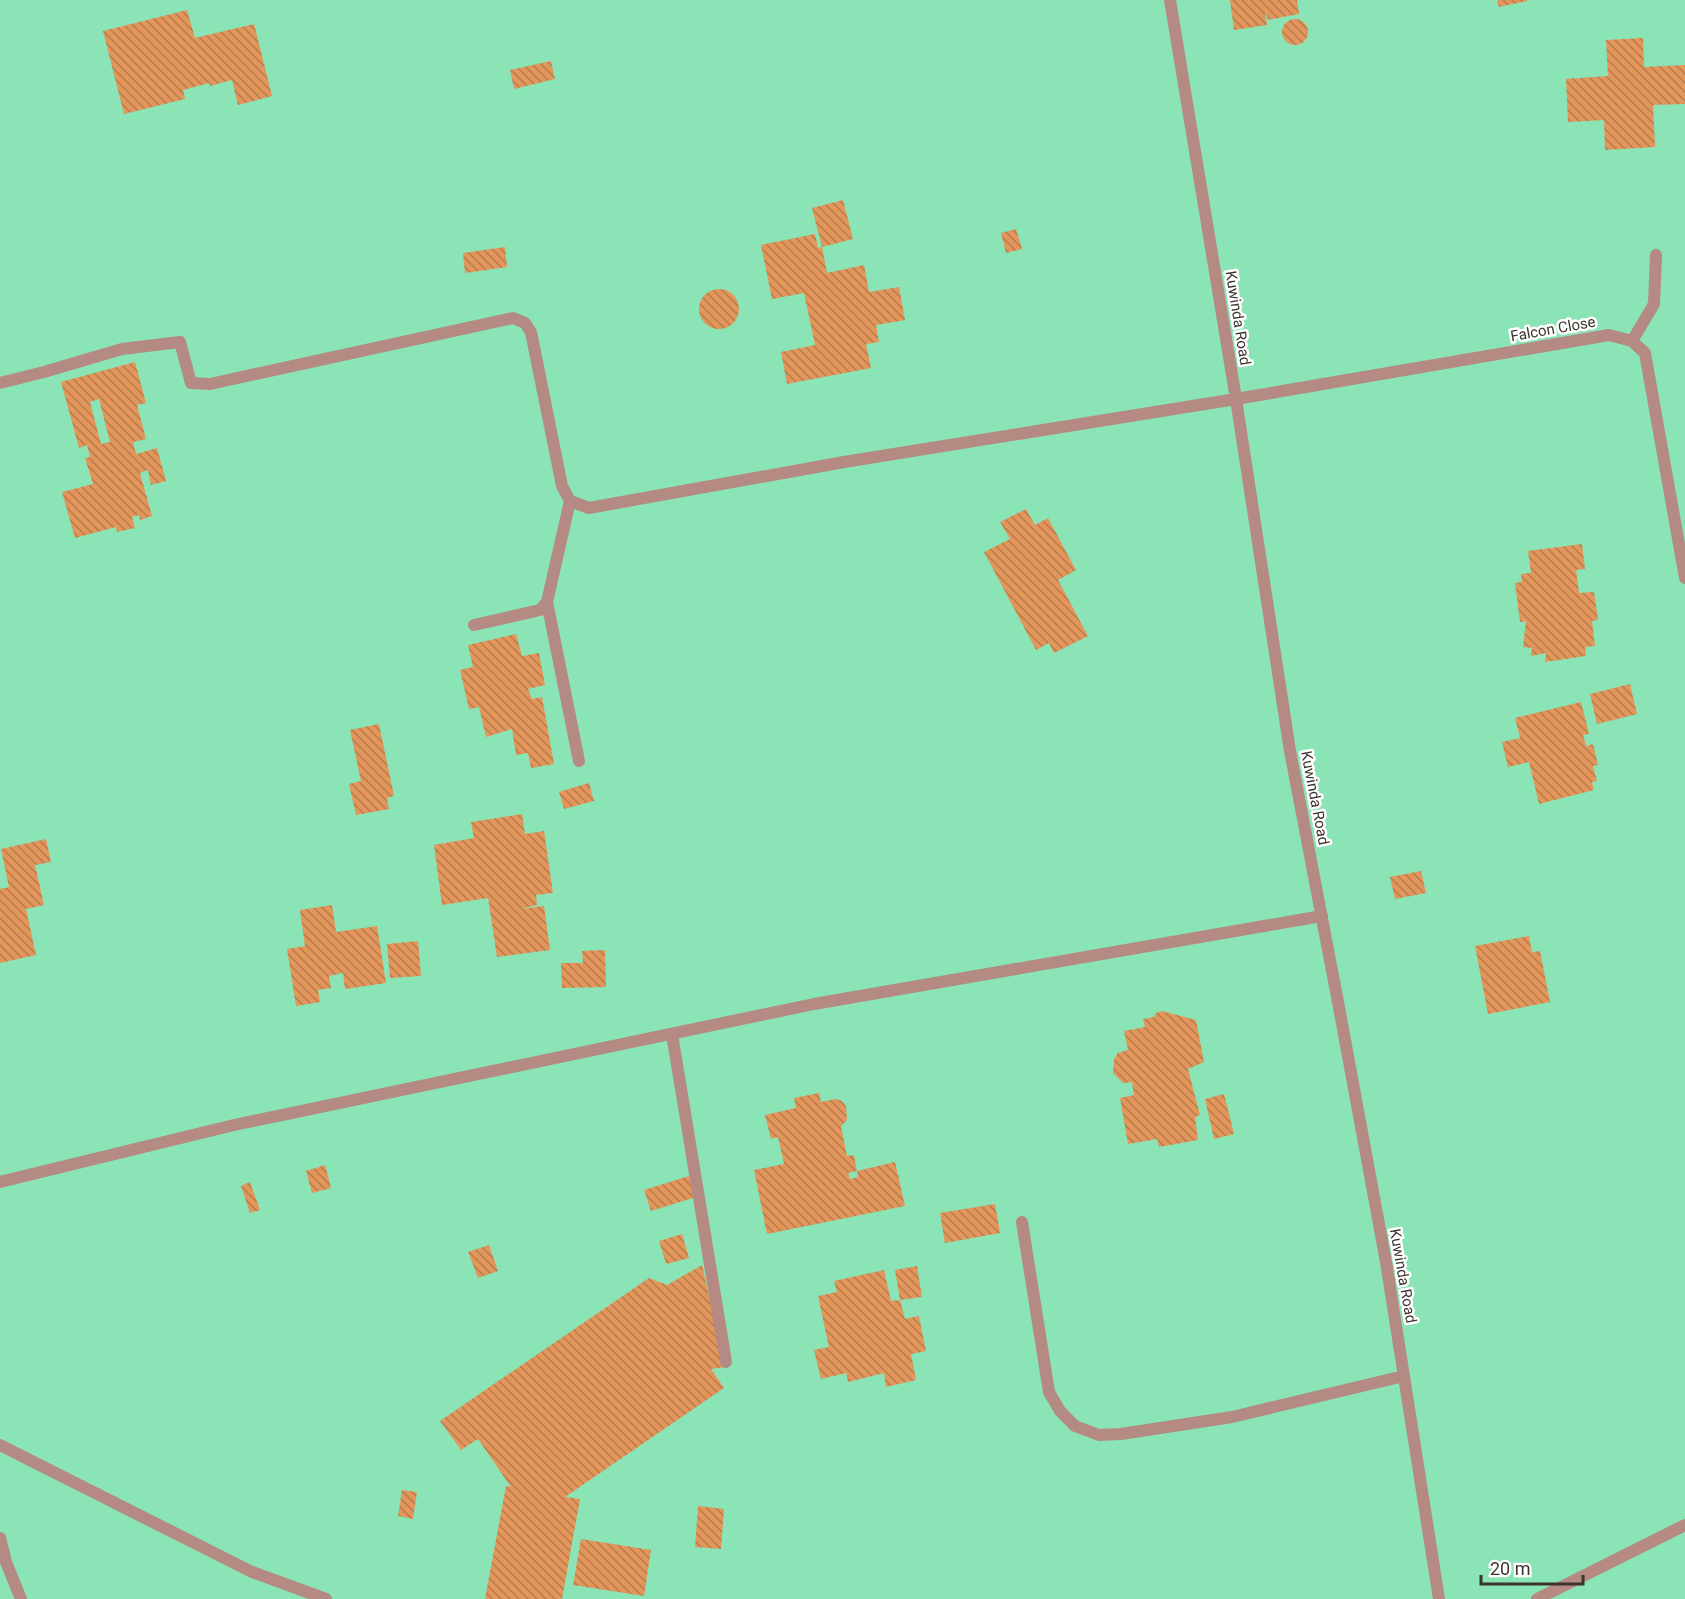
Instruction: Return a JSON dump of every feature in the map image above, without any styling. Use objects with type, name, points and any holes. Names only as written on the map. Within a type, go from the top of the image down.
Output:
[{"type":"street","name":"Kuwinda Road","points":[[1170,0],[1236,399],[1290,751],[1383,1251],[1440,1599]]},
{"type":"street","points":[[1656,255],[1654,304],[1632,341],[1645,353],[1685,578]]},
{"type":"street","points":[[0,383],[122,349],[180,342],[191,383],[210,384],[513,318],[525,323],[531,332],[562,486],[570,501],[547,602],[579,761]]},
{"type":"street","name":"Falcon Close","points":[[570,501],[589,508],[844,462],[1236,399],[1609,335],[1632,341]]},
{"type":"street","points":[[474,625],[540,610],[547,602]]},
{"type":"street","points":[[0,1182],[234,1125],[814,1004],[1322,916]]},
{"type":"street","points":[[672,1034],[726,1362]]},
{"type":"street","points":[[1022,1222],[1049,1392],[1060,1411],[1075,1426],[1099,1435],[1121,1434],[1232,1417],[1404,1376]]},
{"type":"street","points":[[0,1445],[252,1572],[326,1599]]},
{"type":"street","points":[[1537,1599],[1685,1525]]},
{"type":"street","points":[[0,1538],[6,1562],[21,1599]]},
{"type":"green space","points":[[0,0],[1685,0],[1685,1599],[0,1599]]},
{"type":"building","points":[[1230,0],[1297,0],[1299,14],[1268,20],[1265,9],[1267,25],[1234,30]]},
{"type":"building","points":[[1497,0],[1527,0],[1527,1],[1499,7]]},
{"type":"building","points":[[187,10],[195,38],[254,24],[272,96],[238,105],[232,80],[183,90],[185,99],[124,114],[103,31]]},
{"type":"building","points":[[1295,19],[1304,23],[1308,32],[1304,41],[1295,45],[1286,41],[1282,32],[1286,23]]},
{"type":"building","points":[[1643,38],[1644,67],[1685,65],[1685,104],[1653,105],[1655,147],[1605,150],[1604,120],[1568,122],[1566,79],[1608,76],[1606,40]]},
{"type":"building","points":[[551,61],[555,79],[514,89],[510,70]]},
{"type":"building","points":[[843,200],[853,239],[822,247],[812,208]]},
{"type":"building","points":[[1016,229],[1022,249],[1006,253],[1001,233]]},
{"type":"building","points":[[815,234],[818,248],[822,247],[827,273],[864,265],[869,292],[899,287],[905,320],[876,325],[879,342],[866,344],[871,368],[787,384],[781,352],[815,345],[804,293],[772,299],[761,245]]},
{"type":"building","points":[[505,247],[507,267],[465,273],[463,253]]},
{"type":"building","points":[[719,289],[733,295],[739,309],[733,323],[719,329],[705,323],[699,309],[705,295]]},
{"type":"building","points":[[135,362],[146,403],[137,405],[146,439],[133,442],[136,454],[157,448],[166,481],[151,485],[148,470],[140,473],[152,516],[140,520],[139,515],[132,517],[135,528],[117,532],[116,527],[75,538],[62,492],[93,484],[85,458],[90,457],[87,445],[79,448],[61,382]],"holes":[[[99,399],[110,442],[101,444],[90,402]]]},
{"type":"building","points":[[1026,509],[1035,525],[1048,518],[1076,570],[1058,580],[1088,636],[1054,653],[1049,643],[1036,650],[984,552],[1010,539],[1000,522]]},
{"type":"building","points":[[1582,544],[1585,569],[1576,570],[1579,593],[1594,592],[1598,620],[1592,621],[1595,646],[1585,647],[1586,656],[1545,662],[1546,653],[1531,656],[1532,648],[1523,647],[1526,621],[1520,622],[1515,583],[1522,582],[1521,574],[1531,573],[1528,551]]},
{"type":"building","points":[[516,634],[522,656],[539,653],[545,685],[528,689],[532,699],[542,697],[554,764],[531,768],[528,753],[516,755],[512,729],[486,737],[479,707],[469,709],[460,670],[473,667],[468,645]]},
{"type":"building","points":[[1630,684],[1637,714],[1597,724],[1590,694]]},
{"type":"building","points":[[1581,702],[1589,734],[1583,735],[1586,746],[1593,744],[1598,765],[1593,766],[1597,781],[1592,782],[1594,790],[1539,804],[1529,762],[1508,767],[1502,742],[1520,738],[1515,718]]},
{"type":"building","points":[[379,724],[394,796],[387,798],[389,809],[356,815],[349,784],[361,781],[350,730]]},
{"type":"building","points":[[589,783],[594,801],[564,809],[559,792]]},
{"type":"building","points":[[522,814],[525,834],[544,831],[553,893],[536,895],[537,905],[520,909],[544,906],[550,950],[497,957],[488,898],[442,905],[434,845],[474,838],[471,822]]},
{"type":"building","points":[[46,839],[51,862],[35,865],[44,905],[26,909],[36,955],[0,963],[0,889],[9,887],[1,849]]},
{"type":"building","points":[[1421,871],[1426,893],[1395,899],[1390,877]]},
{"type":"building","points":[[332,905],[336,932],[377,926],[386,983],[345,989],[343,973],[329,976],[331,988],[318,990],[320,1002],[296,1006],[287,949],[305,946],[300,910]]},
{"type":"building","points":[[1529,936],[1532,952],[1540,951],[1550,1002],[1488,1014],[1475,946]]},
{"type":"building","points":[[418,941],[421,976],[390,978],[387,944]]},
{"type":"building","points":[[605,950],[606,987],[562,988],[561,963],[583,963],[582,951]]},
{"type":"building","points":[[1162,1011],[1196,1020],[1204,1062],[1188,1069],[1200,1115],[1195,1117],[1198,1140],[1159,1147],[1157,1139],[1128,1144],[1120,1098],[1134,1095],[1132,1082],[1123,1083],[1113,1073],[1114,1059],[1118,1053],[1128,1050],[1124,1031],[1145,1027],[1143,1019],[1154,1017],[1156,1013]]},
{"type":"building","points":[[819,1093],[821,1102],[836,1099],[842,1101],[846,1106],[847,1120],[841,1126],[847,1156],[854,1155],[857,1171],[895,1162],[905,1206],[767,1234],[754,1170],[784,1164],[778,1137],[771,1139],[765,1115],[796,1108],[794,1098]],"holes":[[[857,1171],[858,1177],[850,1179],[848,1173]]]},
{"type":"building","points":[[1224,1094],[1234,1134],[1214,1139],[1205,1099]]},
{"type":"building","points":[[325,1165],[331,1188],[312,1193],[306,1171]]},
{"type":"building","points":[[689,1176],[696,1197],[651,1211],[644,1190]]},
{"type":"building","points":[[250,1182],[260,1210],[250,1213],[241,1186]]},
{"type":"building","points":[[995,1204],[1000,1233],[945,1243],[940,1213]]},
{"type":"building","points":[[682,1234],[689,1258],[666,1264],[659,1241]]},
{"type":"building","points":[[489,1245],[498,1271],[478,1278],[468,1252]]},
{"type":"building","points":[[702,1265],[725,1367],[711,1369],[724,1388],[565,1497],[580,1499],[562,1599],[485,1599],[506,1486],[511,1487],[478,1439],[461,1450],[440,1421],[649,1278],[667,1285]]},
{"type":"building","points":[[917,1266],[922,1297],[900,1300],[895,1270]]},
{"type":"building","points":[[884,1270],[891,1301],[900,1300],[905,1319],[919,1316],[926,1351],[911,1354],[916,1380],[886,1387],[884,1373],[848,1382],[846,1373],[821,1379],[814,1350],[829,1347],[818,1296],[837,1292],[834,1281]]},
{"type":"building","points":[[402,1490],[417,1492],[413,1519],[398,1516]]},
{"type":"building","points":[[698,1506],[724,1509],[721,1549],[695,1547]]},
{"type":"building","points":[[581,1539],[651,1550],[644,1596],[573,1585]]}]
